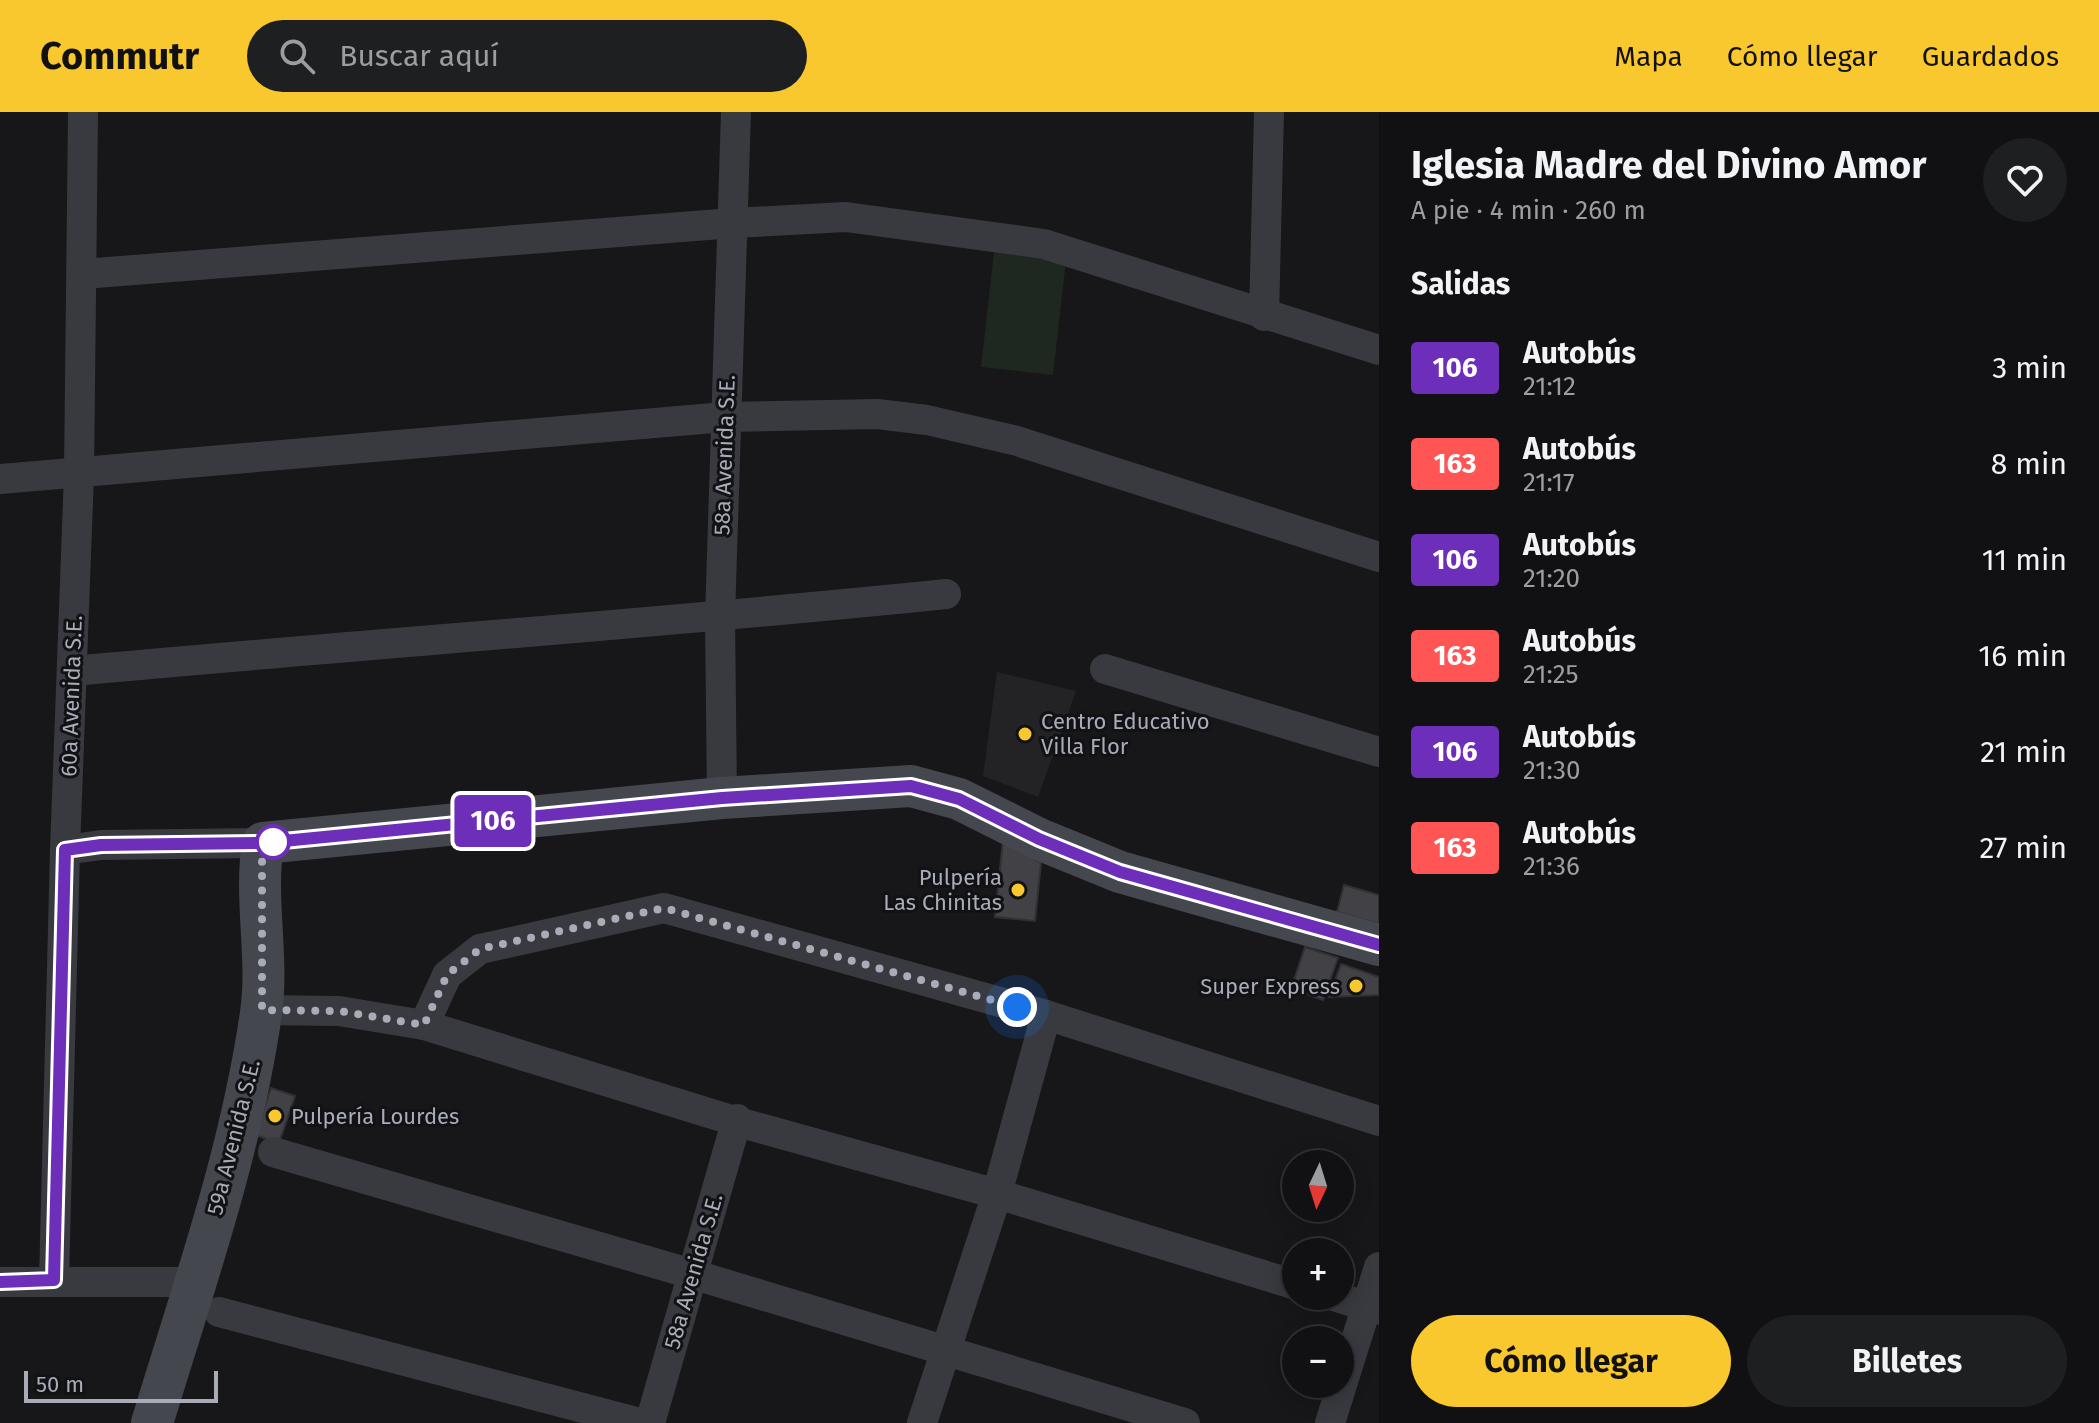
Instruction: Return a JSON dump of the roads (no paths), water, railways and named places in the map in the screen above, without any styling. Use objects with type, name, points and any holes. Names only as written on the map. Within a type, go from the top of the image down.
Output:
[{"type":"street","name":"60a Avenida S.E.","points":[[54,1280],[79,474],[83,112]]},
{"type":"street","name":"58a Avenida S.E.","points":[[722,798],[720,617],[736,112]]},
{"type":"street","points":[[1264,316],[1269,112]]},
{"type":"street","points":[[83,274],[733,223],[846,217],[1044,244],[1379,350]]},
{"type":"street","points":[[0,479],[725,417],[877,414],[927,420],[1017,441],[1379,557]]},
{"type":"street","points":[[73,671],[384,642],[720,617],[946,594]]},
{"type":"street","points":[[1105,669],[1379,752]]},
{"type":"street","points":[[65,850],[101,845],[263,843],[722,798],[911,786],[959,799],[1039,839],[1120,872],[1379,945]]},
{"type":"street","name":"59a Avenida S.E.","points":[[152,1423],[208,1297],[262,1010],[263,843]]},
{"type":"street","points":[[424,1025],[447,975],[480,949],[664,908],[1046,1015],[1379,1121]]},
{"type":"street","points":[[262,1010],[339,1011],[424,1025],[1282,1281]]},
{"type":"street","points":[[922,1423],[997,1194],[1046,1015]]},
{"type":"street","name":"58a Avenida S.E.","points":[[650,1423],[737,1119]]},
{"type":"street","points":[[273,1152],[692,1274],[1185,1423]]},
{"type":"street","points":[[1330,1423],[1373,1308],[1379,1267]]},
{"type":"street","points":[[0,1282],[54,1280],[208,1297],[640,1423]]},
{"type":"place","name":"Centro Educativo Villa Flor","points":[[1025,734]]},
{"type":"place","name":"Pulpería Las Chinitas","points":[[1018,890]]},
{"type":"place","name":"Super Express","points":[[1356,986]]},
{"type":"place","name":"Pulpería Lourdes","points":[[275,1116]]}]
